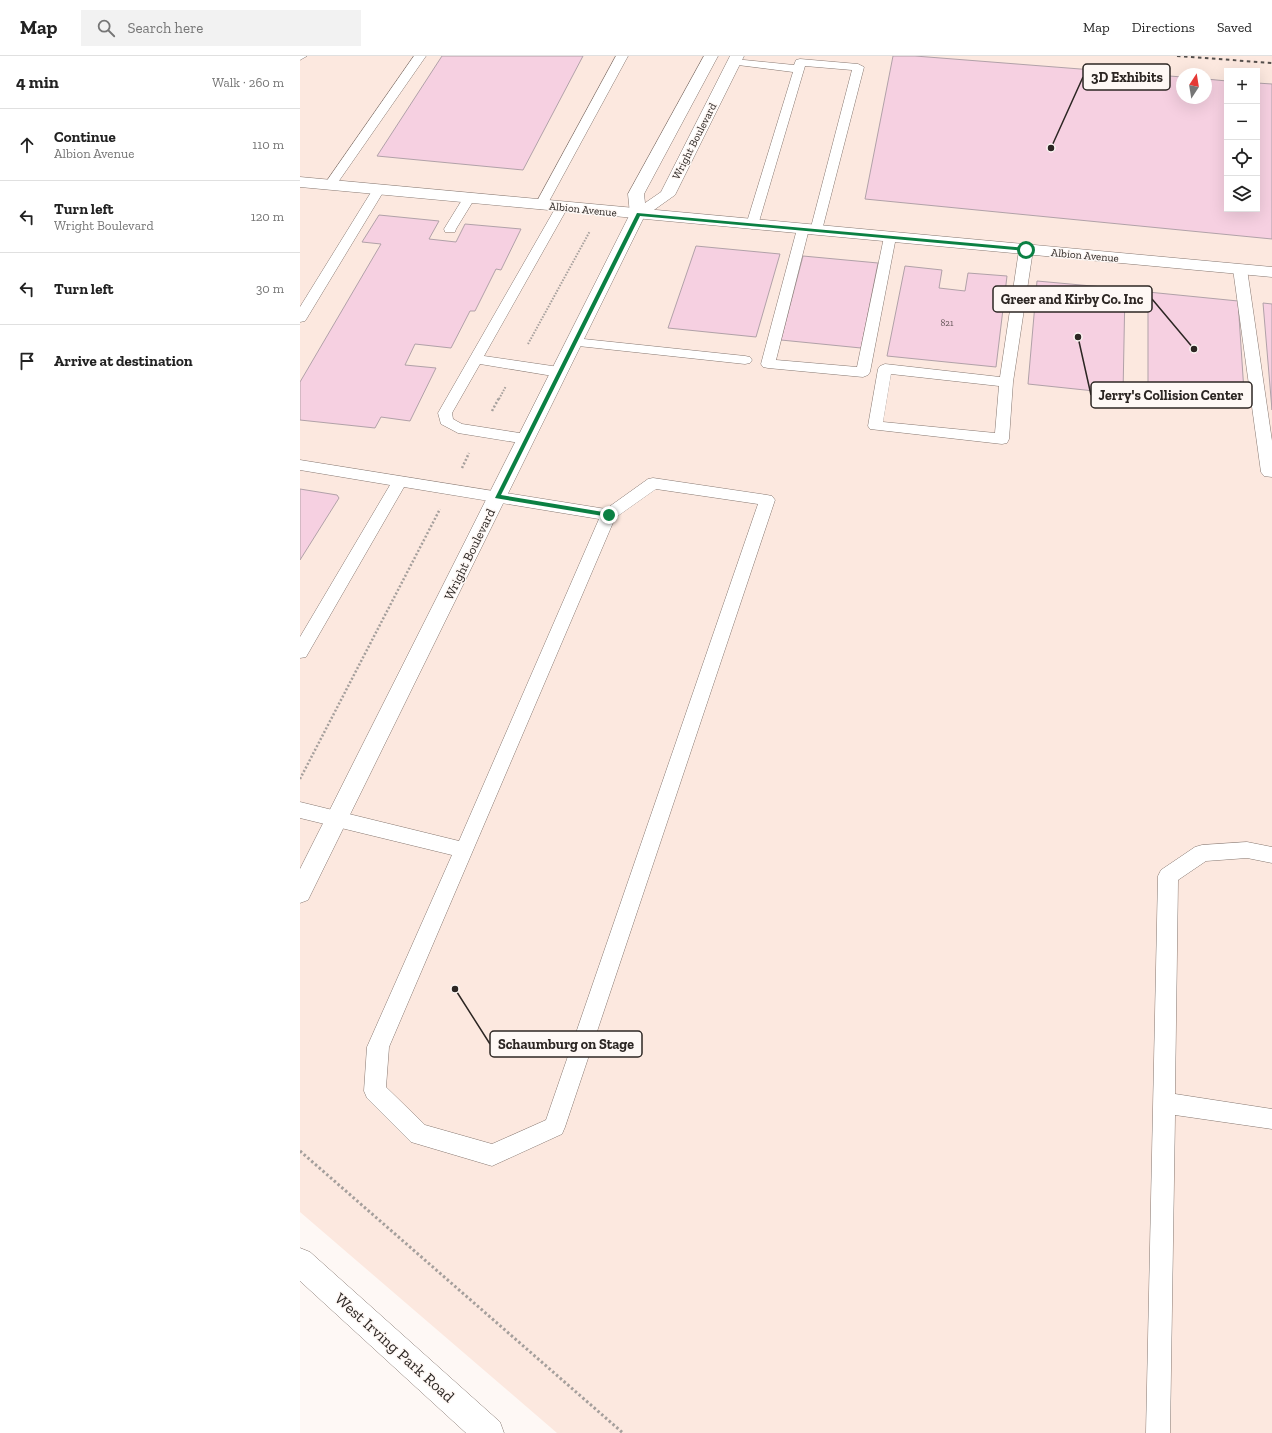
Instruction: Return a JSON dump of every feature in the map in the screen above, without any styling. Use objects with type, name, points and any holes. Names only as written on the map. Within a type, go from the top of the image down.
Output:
[{"type":"street","name":"Wright Boulevard","points":[[638,214],[636,194],[710,56]]},
{"type":"street","name":"Wright Boulevard","points":[[300,893],[638,214],[667,195],[736,59]]},
{"type":"street","name":"Albion Avenue","points":[[300,182],[1272,272]]},
{"type":"street","name":"West Irving Park Road","points":[[300,1262],[489,1433]]},
{"type":"lane","points":[[330,185],[420,56]]},
{"type":"lane","points":[[541,205],[622,56]]},
{"type":"lane","points":[[736,59],[798,69]]},
{"type":"lane","points":[[752,225],[800,62],[858,67],[810,230],[768,364],[863,372],[890,237]]},
{"type":"lane","points":[[300,318],[379,189]]},
{"type":"lane","points":[[450,229],[469,198]]},
{"type":"lane","points":[[526,439],[458,428],[446,421],[445,413],[562,207]]},
{"type":"lane","points":[[1006,382],[885,370],[875,426],[1002,440],[1006,382],[1026,250]]},
{"type":"lane","points":[[1240,269],[1268,429],[1269,472],[1272,472]]},
{"type":"lane","points":[[574,342],[745,360]]},
{"type":"lane","points":[[476,359],[559,372]]},
{"type":"lane","points":[[300,465],[609,515]]},
{"type":"lane","points":[[300,652],[400,481]]},
{"type":"lane","points":[[653,483],[768,500],[554,1127],[492,1155],[419,1134],[375,1091],[378,1047],[609,515],[653,483]]},
{"type":"lane","points":[[300,810],[464,850]]},
{"type":"lane","points":[[1158,1433],[1168,876],[1202,853],[1247,850],[1272,855]]},
{"type":"lane","points":[[1164,1103],[1272,1119]]},
{"type":"path","points":[[300,1152],[623,1433]]},
{"type":"shaded area","points":[[300,56],[1272,56],[1272,1433],[557,1433],[300,1212]]},
{"type":"building","points":[[442,56],[583,56],[523,170],[377,156]]},
{"type":"building","points":[[893,56],[915,56],[1176,77],[1176,104],[1212,104],[1212,80],[1224,81],[1224,212],[1260,212],[1260,83],[1272,84],[1272,239],[865,199]]},
{"type":"building","points":[[379,215],[439,221],[429,239],[456,242],[465,224],[521,229],[501,270],[496,269],[475,311],[470,311],[451,348],[415,344],[405,365],[436,368],[410,421],[381,417],[375,428],[300,420],[300,382],[381,244],[362,242]]},
{"type":"building","points":[[696,246],[780,254],[756,337],[668,328]]},
{"type":"building","points":[[803,256],[878,263],[861,348],[781,340]]},
{"type":"building","points":[[905,266],[942,270],[939,288],[965,291],[968,273],[1007,276],[996,367],[887,356]]},
{"type":"building","points":[[1037,281],[1125,289],[1123,394],[1028,384]]},
{"type":"building","points":[[1148,292],[1238,301],[1245,407],[1148,397]]},
{"type":"building","points":[[1263,303],[1272,304],[1272,410]]},
{"type":"building","points":[[300,489],[337,495],[339,498],[300,560]]},
{"type":"railway","points":[[1177,56],[1272,63]]},
{"type":"place","name":"3D Exhibits","points":[[1051,148]]},
{"type":"place","name":"Jerry's Collision Center","points":[[1078,337]]},
{"type":"place","name":"Greer and Kirby Co. Inc","points":[[1194,349]]},
{"type":"place","name":"Schaumburg on Stage","points":[[455,989]]},
{"type":"route","points":[[609,515],[497,497],[638,214],[1026,250]]}]
